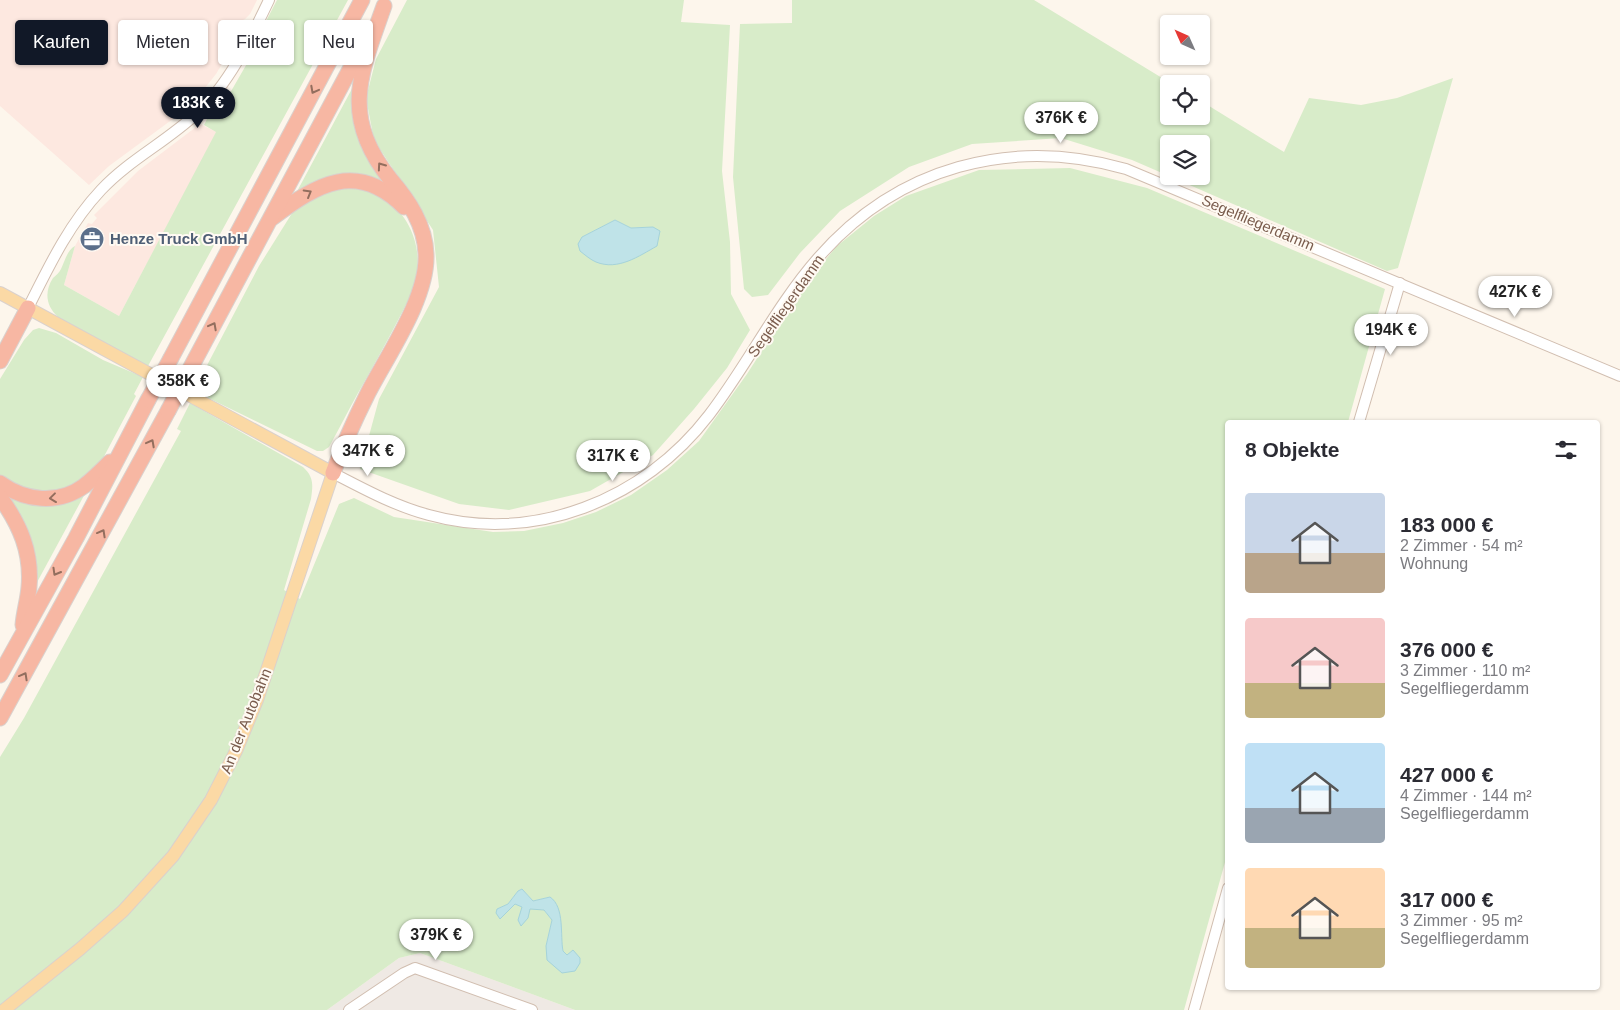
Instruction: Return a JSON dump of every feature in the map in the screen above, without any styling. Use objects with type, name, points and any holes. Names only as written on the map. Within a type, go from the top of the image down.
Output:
[{"type":"highway","points":[[0,674],[76,538],[120,452],[362,0]]},
{"type":"highway","points":[[333,473],[353,423],[420,292],[424,278],[426,252],[424,238],[418,221],[408,201],[374,156],[365,137],[360,118],[359,88],[364,64],[386,3]]},
{"type":"highway","points":[[0,718],[168,410],[386,3]]},
{"type":"highway","points":[[268,221],[308,192],[329,184],[348,181],[367,184],[384,191],[398,201],[418,221]]},
{"type":"highway","points":[[0,360],[28,308]]},
{"type":"highway","points":[[0,483],[17,494],[31,498],[48,499],[64,497],[85,485],[120,452]]},
{"type":"highway","points":[[0,497],[22,532],[29,560],[29,590],[25,606],[23,632]]},
{"type":"main road","name":"Segelfliegerdamm","points":[[0,293],[333,473]]},
{"type":"main road","name":"An der Autobahn","points":[[4,1010],[80,950],[123,911],[173,856],[211,800],[233,759],[257,700],[333,473]]},
{"type":"street","points":[[28,308],[80,213],[115,176],[182,126],[206,105],[239,58],[270,0]]},
{"type":"street","name":"Segelfliegerdamm","points":[[333,473],[398,505],[431,516],[456,521],[496,524],[534,521],[570,513],[597,504],[619,493],[652,472],[689,438],[724,395],[807,271],[855,221],[877,205],[915,183],[960,166],[1002,158],[1049,155],[1092,161],[1126,170],[1620,376]]},
{"type":"street","points":[[1359,420],[1400,283]]},
{"type":"street","points":[[1194,1010],[1225,899]]},
{"type":"street","points":[[349,1010],[404,972],[415,968],[532,1010]]},
{"type":"shaded area","points":[[0,0],[257,0],[250,14],[245,19],[218,20],[218,65],[221,65],[197,98],[177,116],[109,166],[89,185],[0,106]]},
{"type":"shaded area","points":[[200,124],[217,132],[119,316],[64,285],[75,246],[88,223],[92,224],[97,218],[94,215],[138,171]]},
{"type":"shaded area","points":[[420,953],[575,1010],[327,1010],[399,958]]},
{"type":"green space","points":[[277,0],[348,0],[337,20],[304,20],[304,65],[312,65],[148,366],[58,317],[49,304],[48,288],[53,278],[61,269],[68,253],[75,246],[64,285],[119,316],[216,132],[204,125],[207,119],[205,117],[208,115],[212,117],[219,110],[216,105],[220,101],[223,103],[226,100],[246,65],[294,65],[294,20],[267,20]]},
{"type":"green space","points":[[407,0],[684,0],[681,22],[730,25],[722,171],[730,242],[731,294],[750,330],[727,368],[653,455],[590,491],[509,510],[459,504],[360,469],[379,399],[439,287],[433,230],[374,140],[366,98],[376,59]],"holes":[[[615,220],[631,228],[653,227],[582,237]]]},
{"type":"green space","points":[[792,0],[1034,0],[1160,77],[1160,125],[1210,125],[1210,107],[1284,152],[1309,98],[1361,105],[1397,98],[1453,78],[1398,268],[1387,271],[1189,185],[1210,185],[1210,135],[1160,135],[1160,172],[1132,160],[1061,138],[972,144],[909,167],[840,211],[800,253],[768,295],[752,297],[744,289],[733,177],[740,24],[792,23]]},
{"type":"green space","points":[[354,85],[354,94],[398,194],[367,181],[294,197]]},
{"type":"green space","points":[[1070,168],[1147,188],[1385,289],[1349,420],[1225,420],[1225,862],[1184,1010],[575,1010],[420,953],[399,958],[327,1010],[0,1010],[0,757],[24,718],[181,431],[177,429],[190,403],[303,467],[309,474],[312,485],[311,499],[284,590],[300,599],[339,504],[354,498],[394,517],[493,532],[524,531],[563,523],[596,512],[631,495],[667,470],[699,441],[747,374],[805,284],[837,246],[874,216],[906,196],[979,170]],"holes":[[[522,889],[533,901],[550,897],[562,929],[563,951],[567,955],[546,946],[552,920],[544,910],[515,904],[497,909],[508,904],[518,891]]]},
{"type":"green space","points":[[341,188],[372,192],[391,204],[399,212],[412,232],[418,266],[410,296],[382,350],[329,447],[323,451],[317,451],[196,392],[206,375],[203,373],[259,266],[294,210],[310,198]]},
{"type":"green space","points":[[39,328],[56,333],[103,360],[143,377],[134,394],[136,396],[100,464],[73,488],[36,495],[0,478],[0,379],[24,340],[33,330]]},
{"type":"green space","points":[[87,490],[35,586],[6,493]]},
{"type":"water","points":[[615,220],[631,228],[653,227],[660,231],[657,246],[628,261],[612,265],[596,262],[580,251],[578,244],[582,237]]},
{"type":"water","points":[[522,889],[533,901],[550,897],[555,902],[560,915],[563,951],[567,955],[573,950],[580,958],[580,963],[575,971],[562,973],[547,960],[546,946],[552,920],[544,910],[530,909],[528,918],[521,926],[518,920],[522,907],[515,904],[500,919],[496,913],[497,909],[508,904],[518,891]]},
{"type":"place","name":"Henze Truck GmbH","points":[[92,239]]}]
